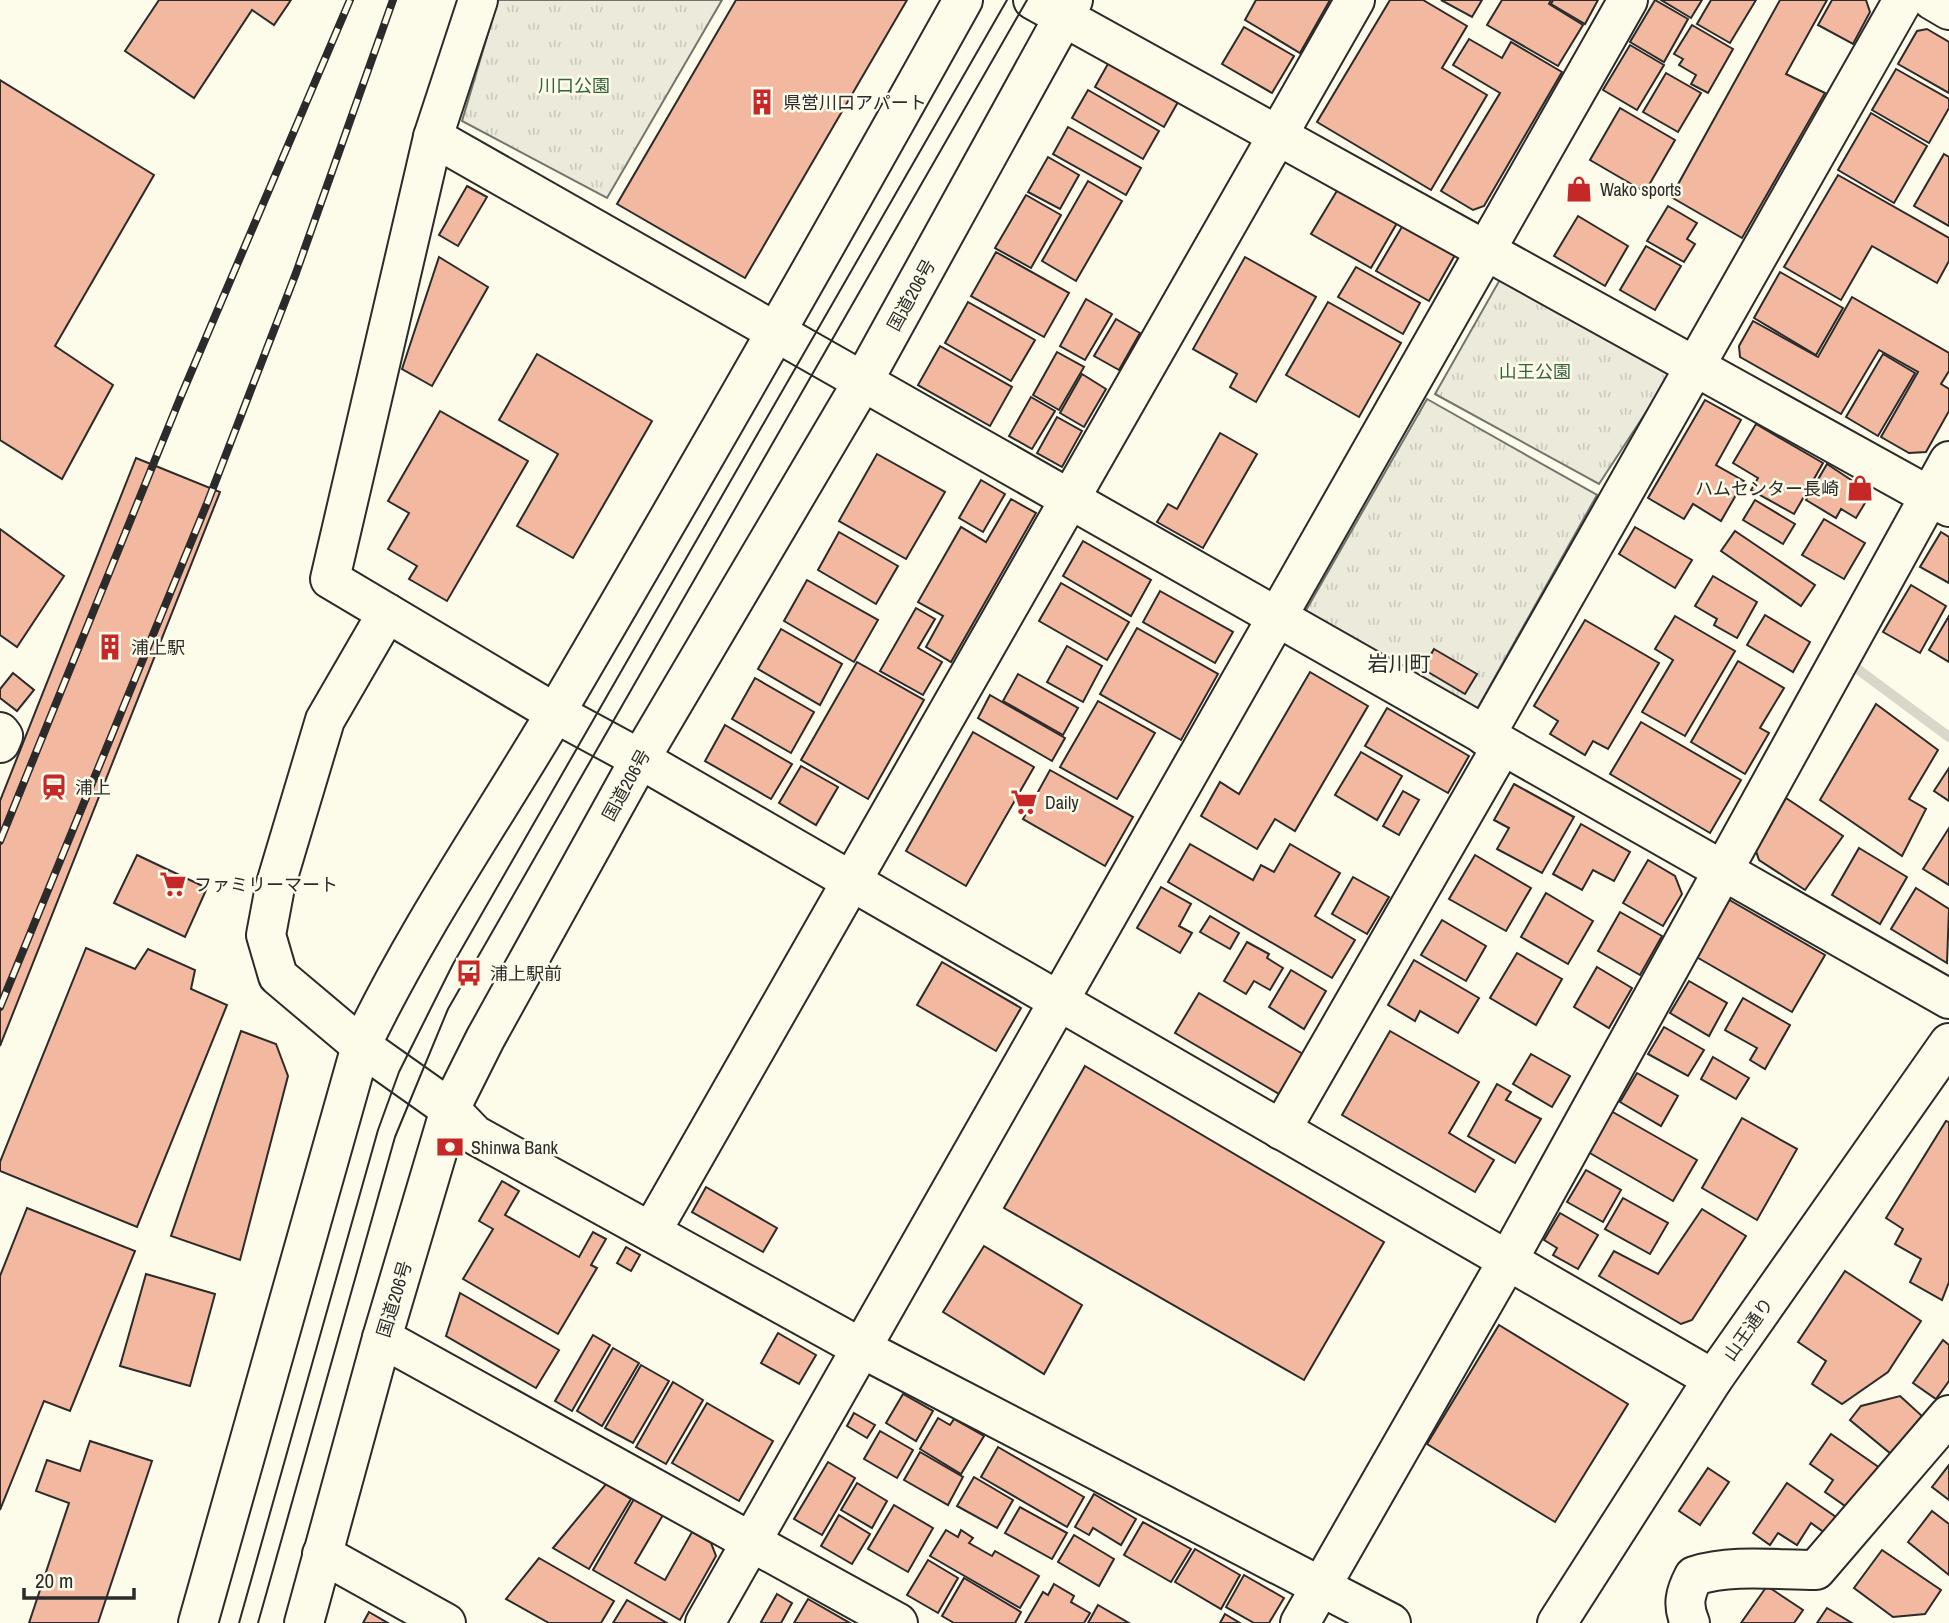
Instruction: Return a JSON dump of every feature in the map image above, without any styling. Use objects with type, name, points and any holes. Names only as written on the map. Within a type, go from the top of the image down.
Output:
[{"type":"main road","points":[[478,0],[433,137],[330,579],[555,713],[640,759],[1713,1379]]},
{"type":"main road","points":[[198,1623],[361,1046],[395,976],[555,713],[777,334],[963,0]]},
{"type":"main road","points":[[651,1232],[1355,0]]},
{"type":"main road","points":[[705,1623],[1628,0]]},
{"type":"main road","points":[[1282,1130],[1695,366],[1903,0]]},
{"type":"main road","points":[[1932,0],[1949,10]]},
{"type":"main road","points":[[1056,6],[1277,136],[1939,501]]},
{"type":"main road","name":"国道206号","points":[[304,1623],[382,1338],[450,1109],[485,1039],[640,759],[862,383],[1056,6]]},
{"type":"main road","points":[[433,137],[1949,999]]},
{"type":"main road","points":[[1300,1623],[1508,1260],[1723,871],[1939,501],[1949,461]]},
{"type":"main road","points":[[387,613],[325,720],[275,887],[266,935],[278,976],[361,1046],[450,1109],[475,1135],[863,1349],[1391,1623]]},
{"type":"main road","points":[[0,732],[3,736],[0,743]]},
{"type":"main road","name":"山王通り","points":[[1558,1623],[1713,1379],[1949,1043]]},
{"type":"main road","points":[[382,1338],[898,1623]]},
{"type":"main road","points":[[1690,1623],[1685,1612],[1685,1592],[1694,1576],[1746,1569],[1816,1570],[1949,1415]]},
{"type":"main road","points":[[322,1554],[446,1623]]},
{"type":"green space","name":"川口公園","points":[[498,0],[722,0],[607,198],[462,121]]},
{"type":"green space","name":"山王公園","points":[[1502,276],[1673,371],[1599,484],[1435,394]]},
{"type":"green space","points":[[1427,399],[1597,495],[1477,709],[1305,612]]},
{"type":"building","points":[[159,0],[291,0],[274,25],[252,10],[194,98],[125,51]]},
{"type":"building","name":"県営川口アパート","points":[[736,0],[907,0],[745,278],[617,204]]},
{"type":"building","points":[[1256,0],[1330,0],[1300,53],[1245,20]]},
{"type":"building","points":[[1390,0],[1423,0],[1467,26],[1442,68],[1487,95],[1431,190],[1317,122]]},
{"type":"building","points":[[1441,0],[1482,0],[1472,17]]},
{"type":"building","points":[[1502,0],[1551,0],[1549,4],[1583,25],[1558,66],[1487,25]]},
{"type":"building","points":[[1553,0],[1598,0],[1585,24],[1551,4]]},
{"type":"building","points":[[1655,0],[1688,19],[1664,62],[1630,42]]},
{"type":"building","points":[[1661,0],[1702,0],[1691,18]]},
{"type":"building","points":[[1711,0],[1756,0],[1730,43],[1697,24]]},
{"type":"building","points":[[1780,0],[1827,0],[1786,74],[1825,93],[1742,238],[1671,197]]},
{"type":"building","points":[[1832,0],[1866,0],[1870,12],[1853,44],[1818,25]]},
{"type":"building","points":[[1692,25],[1733,49],[1708,93],[1691,84],[1696,75],[1679,65],[1683,59],[1674,54]]},
{"type":"building","points":[[1244,27],[1294,56],[1272,93],[1222,64]]},
{"type":"building","points":[[1927,29],[1949,42],[1949,93],[1898,64],[1917,31]]},
{"type":"building","points":[[1469,39],[1502,58],[1511,42],[1562,72],[1484,206],[1473,210],[1441,191],[1500,93],[1453,65]]},
{"type":"building","points":[[1630,45],[1664,65],[1637,110],[1603,90]]},
{"type":"building","points":[[1109,62],[1178,102],[1164,127],[1095,87]]},
{"type":"building","points":[[1896,69],[1949,99],[1949,108],[1929,143],[1872,110]]},
{"type":"building","points":[[1666,73],[1701,93],[1678,132],[1643,112]]},
{"type":"building","points":[[0,80],[154,175],[55,346],[113,385],[62,479],[0,440]]},
{"type":"building","points":[[1088,90],[1159,131],[1143,159],[1072,118]]},
{"type":"building","points":[[1620,108],[1675,140],[1645,192],[1590,160]]},
{"type":"building","points":[[1871,113],[1927,146],[1894,203],[1838,170]]},
{"type":"building","points":[[1068,127],[1141,168],[1126,195],[1053,154]]},
{"type":"building","points":[[1944,154],[1949,157],[1949,226],[1914,206]]},
{"type":"building","points":[[1048,157],[1079,175],[1060,209],[1028,192]]},
{"type":"building","points":[[1838,175],[1949,238],[1949,261],[1937,283],[1872,246],[1841,300],[1784,267]]},
{"type":"building","points":[[1088,181],[1122,201],[1076,281],[1042,261]]},
{"type":"building","points":[[467,186],[487,197],[458,246],[439,235]]},
{"type":"building","points":[[1338,189],[1397,223],[1371,268],[1311,234]]},
{"type":"building","points":[[1026,195],[1061,215],[1031,268],[995,248]]},
{"type":"building","points":[[1668,206],[1697,223],[1687,239],[1695,244],[1684,262],[1647,241]]},
{"type":"building","points":[[1578,216],[1628,246],[1605,286],[1554,256]]},
{"type":"building","points":[[1403,225],[1455,255],[1429,301],[1376,271]]},
{"type":"building","points":[[1646,246],[1681,266],[1655,310],[1620,290]]},
{"type":"building","points":[[996,252],[1069,293],[1044,337],[971,296]]},
{"type":"building","points":[[439,257],[488,287],[432,386],[402,369]]},
{"type":"building","points":[[1245,257],[1316,297],[1256,402],[1230,387],[1237,374],[1193,349]]},
{"type":"building","points":[[1356,267],[1420,303],[1403,334],[1338,297]]},
{"type":"building","points":[[1780,272],[1843,308],[1816,355],[1754,318]]},
{"type":"building","points":[[1852,297],[1949,353],[1949,371],[1941,384],[1949,389],[1949,411],[1926,452],[1909,453],[1881,437],[1918,372],[1879,350],[1841,414],[1740,357],[1739,346],[1753,321],[1818,357]]},
{"type":"building","points":[[1086,299],[1112,314],[1085,360],[1060,346]]},
{"type":"building","points":[[968,302],[1035,340],[1011,381],[945,343]]},
{"type":"building","points":[[1328,302],[1401,343],[1359,417],[1286,375]]},
{"type":"building","points":[[1116,319],[1140,333],[1119,370],[1094,356]]},
{"type":"building","points":[[940,346],[1012,387],[990,426],[918,385]]},
{"type":"building","points":[[1057,352],[1084,367],[1059,410],[1033,395]]},
{"type":"building","points":[[537,354],[652,421],[573,558],[517,526],[558,454],[499,420]]},
{"type":"building","points":[[1883,354],[1915,373],[1878,436],[1846,417]]},
{"type":"building","points":[[1082,374],[1106,389],[1084,427],[1060,413]]},
{"type":"building","points":[[1031,397],[1055,411],[1032,449],[1009,436]]},
{"type":"building","points":[[1705,400],[1741,420],[1716,465],[1744,481],[1721,521],[1693,504],[1684,519],[1648,498]]},
{"type":"building","points":[[440,411],[528,461],[447,601],[409,579],[417,566],[388,549],[409,513],[388,501]]},
{"type":"building","points":[[1057,417],[1082,431],[1062,467],[1037,453]]},
{"type":"building","points":[[1756,424],[1823,463],[1794,514],[1751,490],[1758,478],[1733,463]]},
{"type":"building","points":[[1220,433],[1257,454],[1203,548],[1157,522],[1168,504],[1177,509]]},
{"type":"building","points":[[877,454],[945,492],[906,559],[839,521]]},
{"type":"building","name":"浦上駅","points":[[136,458],[220,492],[0,1046],[0,801]]},
{"type":"building","points":[[1827,464],[1871,493],[1856,518],[1841,509],[1836,518],[1806,500]]},
{"type":"building","points":[[981,480],[1005,494],[983,532],[959,518]]},
{"type":"building","points":[[1011,499],[1036,513],[951,662],[926,647],[943,616],[918,602],[961,527],[986,542]]},
{"type":"building","points":[[1755,500],[1795,524],[1783,544],[1743,520]]},
{"type":"building","points":[[1824,519],[1865,543],[1844,579],[1802,555]]},
{"type":"building","points":[[1635,527],[1692,560],[1675,588],[1619,554]]},
{"type":"building","points":[[0,529],[64,576],[17,647],[0,635]]},
{"type":"building","points":[[1735,531],[1815,585],[1801,606],[1721,551]]},
{"type":"building","points":[[839,532],[898,566],[876,604],[818,570]]},
{"type":"building","points":[[1941,532],[1949,537],[1949,583],[1920,567]]},
{"type":"building","points":[[1083,541],[1151,580],[1131,616],[1063,576]]},
{"type":"building","points":[[1713,576],[1757,602],[1737,638],[1714,625],[1717,619],[1695,606]]},
{"type":"building","points":[[807,580],[878,620],[854,662],[784,621]]},
{"type":"building","points":[[1061,583],[1129,622],[1107,660],[1039,621]]},
{"type":"building","points":[[1911,585],[1946,606],[1920,653],[1883,632]]},
{"type":"building","points":[[1160,591],[1233,632],[1215,663],[1143,622]]},
{"type":"building","points":[[916,608],[935,619],[918,648],[942,662],[923,695],[880,671]]},
{"type":"building","points":[[1765,615],[1810,642],[1793,672],[1747,645]]},
{"type":"building","points":[[1675,616],[1735,651],[1685,736],[1642,712],[1673,660],[1655,649]]},
{"type":"building","points":[[1949,616],[1949,662],[1929,650]]},
{"type":"building","points":[[1585,620],[1659,663],[1608,749],[1593,741],[1585,755],[1550,734],[1558,721],[1534,706]]},
{"type":"building","points":[[1137,628],[1218,674],[1181,740],[1100,694]]},
{"type":"building","points":[[781,629],[842,664],[820,705],[758,669]]},
{"type":"building","points":[[1067,646],[1102,666],[1083,702],[1047,682]]},
{"type":"building","points":[[1434,649],[1477,674],[1465,694],[1423,669]]},
{"type":"building","points":[[1738,661],[1784,688],[1760,728],[1769,733],[1745,774],[1691,742]]},
{"type":"building","points":[[857,662],[924,700],[868,799],[801,760]]},
{"type":"building","points":[[1310,672],[1368,706],[1295,831],[1275,819],[1257,849],[1201,816],[1220,782],[1239,794]]},
{"type":"building","points":[[13,673],[34,690],[17,711],[0,698],[0,689]]},
{"type":"building","points":[[1018,674],[1078,708],[1063,735],[1003,701]]},
{"type":"building","points":[[755,678],[814,712],[791,753],[732,719]]},
{"type":"building","points":[[990,695],[1065,738],[1052,761],[978,718]]},
{"type":"building","points":[[1098,701],[1155,733],[1117,799],[1060,767]]},
{"type":"building","points":[[1876,704],[1938,750],[1909,799],[1926,809],[1902,856],[1820,800]]},
{"type":"building","points":[[1387,708],[1469,756],[1448,793],[1365,746]]},
{"type":"building","points":[[1641,722],[1741,780],[1710,833],[1610,774]]},
{"type":"building","points":[[725,725],[792,764],[771,799],[705,761]]},
{"type":"building","points":[[973,732],[1034,767],[966,886],[906,851]]},
{"type":"building","points":[[1361,752],[1402,776],[1377,820],[1335,795]]},
{"type":"building","points":[[801,766],[838,787],[816,825],[779,803]]},
{"type":"building","points":[[1949,768],[1949,801],[1934,791]]},
{"type":"building","points":[[1050,770],[1133,817],[1105,866],[1023,819]]},
{"type":"building","points":[[1514,784],[1574,817],[1542,873],[1497,849],[1509,828],[1494,820]]},
{"type":"building","points":[[1403,791],[1419,800],[1399,835],[1383,826]]},
{"type":"building","points":[[1786,798],[1843,836],[1805,890],[1759,860],[1756,851]]},
{"type":"building","points":[[1581,824],[1630,852],[1614,881],[1593,870],[1582,890],[1553,874]]},
{"type":"building","points":[[1949,828],[1949,885],[1923,869]]},
{"type":"building","points":[[1190,844],[1253,880],[1261,865],[1274,872],[1290,844],[1340,873],[1315,916],[1355,940],[1332,978],[1168,882]]},
{"type":"building","points":[[1859,848],[1907,877],[1880,924],[1832,895]]},
{"type":"building","points":[[137,855],[207,888],[185,937],[114,903]]},
{"type":"building","points":[[1475,855],[1531,888],[1506,931],[1449,899]]},
{"type":"building","points":[[1648,860],[1675,876],[1682,894],[1663,926],[1623,903]]},
{"type":"building","points":[[1353,877],[1389,897],[1367,934],[1332,914]]},
{"type":"building","points":[[1161,887],[1191,904],[1179,926],[1192,933],[1180,953],[1137,928]]},
{"type":"building","points":[[1916,888],[1949,909],[1947,963],[1891,929]]},
{"type":"building","points":[[1546,893],[1593,921],[1568,964],[1521,937]]},
{"type":"building","points":[[1726,898],[1825,955],[1792,1012],[1693,955]]},
{"type":"building","points":[[1620,912],[1662,936],[1640,975],[1598,951]]},
{"type":"building","points":[[1210,916],[1239,933],[1230,949],[1200,932]]},
{"type":"building","points":[[1442,920],[1486,946],[1466,981],[1421,955]]},
{"type":"building","points":[[1247,942],[1269,954],[1267,958],[1283,968],[1270,990],[1254,981],[1246,994],[1224,981]]},
{"type":"building","points":[[86,948],[135,969],[148,949],[195,970],[191,989],[227,1005],[137,1227],[0,1171],[0,1162]]},
{"type":"building","points":[[1517,953],[1562,979],[1536,1025],[1490,998]]},
{"type":"building","points":[[1414,960],[1479,998],[1458,1033],[1420,1011],[1415,1021],[1388,1005]]},
{"type":"building","points":[[942,962],[1021,1008],[996,1051],[917,1005]]},
{"type":"building","points":[[1597,967],[1632,988],[1609,1028],[1574,1007]]},
{"type":"building","points":[[1291,970],[1326,991],[1304,1029],[1269,1007]]},
{"type":"building","points":[[1689,981],[1727,1003],[1709,1036],[1670,1013]]},
{"type":"building","points":[[1199,993],[1303,1054],[1279,1094],[1175,1033]]},
{"type":"building","points":[[1743,998],[1790,1025],[1765,1069],[1750,1060],[1757,1048],[1725,1030]]},
{"type":"building","points":[[1664,1027],[1704,1050],[1688,1076],[1648,1054]]},
{"type":"building","points":[[241,1031],[276,1044],[288,1076],[240,1260],[171,1236]]},
{"type":"building","points":[[1390,1031],[1479,1082],[1449,1133],[1494,1160],[1475,1192],[1342,1115]]},
{"type":"building","points":[[1531,1054],[1570,1076],[1552,1107],[1513,1084]]},
{"type":"building","points":[[1713,1057],[1749,1078],[1736,1099],[1701,1079]]},
{"type":"building","points":[[1085,1066],[1384,1242],[1304,1380],[1004,1208]]},
{"type":"building","points":[[1637,1073],[1678,1096],[1661,1126],[1620,1102]]},
{"type":"building","points":[[1497,1084],[1511,1092],[1506,1100],[1541,1119],[1515,1163],[1468,1136]]},
{"type":"building","points":[[1611,1111],[1697,1160],[1673,1201],[1588,1152]]},
{"type":"building","points":[[1742,1118],[1797,1149],[1757,1220],[1702,1188]]},
{"type":"building","points":[[1946,1121],[1949,1122],[1949,1282],[1942,1300],[1910,1282],[1921,1259],[1895,1244],[1903,1229],[1886,1218]]},
{"type":"building","points":[[1586,1170],[1621,1190],[1603,1222],[1567,1202]]},
{"type":"building","points":[[502,1181],[519,1191],[505,1215],[579,1257],[593,1232],[606,1239],[591,1265],[597,1268],[558,1334],[463,1279],[493,1229],[479,1221]]},
{"type":"building","points":[[706,1187],[777,1228],[763,1252],[692,1212]]},
{"type":"building","points":[[1623,1198],[1668,1223],[1650,1254],[1605,1229]]},
{"type":"building","points":[[27,1208],[135,1251],[70,1411],[44,1401],[0,1510],[0,1276]]},
{"type":"building","points":[[1702,1209],[1746,1236],[1692,1320],[1681,1324],[1599,1276],[1614,1251],[1658,1274]]},
{"type":"building","points":[[1560,1213],[1598,1235],[1578,1269],[1553,1255],[1557,1248],[1544,1240]]},
{"type":"building","points":[[984,1246],[1082,1305],[1044,1374],[943,1312]]},
{"type":"building","points":[[626,1247],[640,1255],[631,1271],[617,1263]]},
{"type":"building","points":[[1845,1271],[1921,1321],[1888,1372],[1842,1404],[1812,1384],[1826,1361],[1798,1342]]},
{"type":"building","points":[[146,1274],[215,1294],[190,1386],[120,1366]]},
{"type":"building","points":[[460,1293],[559,1350],[536,1388],[446,1336]]},
{"type":"building","points":[[1499,1325],[1628,1404],[1555,1522],[1427,1444]]},
{"type":"building","points":[[778,1333],[816,1355],[799,1384],[761,1363]]},
{"type":"building","points":[[593,1335],[610,1345],[572,1411],[555,1401]]},
{"type":"building","points":[[1943,1340],[1949,1345],[1949,1381],[1936,1399],[1913,1383]]},
{"type":"building","points":[[613,1348],[639,1363],[602,1426],[577,1411]]},
{"type":"building","points":[[641,1365],[669,1381],[633,1443],[605,1428]]},
{"type":"building","points":[[673,1382],[703,1400],[666,1464],[636,1447]]},
{"type":"building","points":[[903,1394],[933,1411],[916,1441],[886,1423]]},
{"type":"building","points":[[1900,1396],[1922,1416],[1891,1454],[1850,1420],[1861,1406]]},
{"type":"building","points":[[707,1403],[773,1441],[739,1501],[672,1463]]},
{"type":"building","points":[[854,1413],[875,1425],[867,1438],[847,1426]]},
{"type":"building","points":[[938,1418],[950,1425],[954,1419],[984,1436],[961,1474],[920,1449]]},
{"type":"building","points":[[880,1431],[913,1450],[897,1478],[864,1459]]},
{"type":"building","points":[[1831,1434],[1880,1468],[1851,1510],[1825,1492],[1833,1480],[1810,1464]]},
{"type":"building","points":[[90,1441],[152,1461],[98,1623],[29,1623],[69,1503],[36,1491],[47,1460],[80,1471]]},
{"type":"building","points":[[998,1447],[1084,1497],[1067,1527],[981,1477]]},
{"type":"building","points":[[920,1452],[963,1477],[948,1505],[904,1480]]},
{"type":"building","points":[[828,1462],[855,1478],[822,1535],[794,1519]]},
{"type":"building","points":[[1949,1465],[1949,1500],[1932,1487]]},
{"type":"building","points":[[1708,1468],[1729,1482],[1700,1525],[1679,1511]]},
{"type":"building","points":[[974,1477],[1013,1500],[997,1528],[957,1506]]},
{"type":"building","points":[[857,1483],[887,1501],[872,1528],[841,1510]]},
{"type":"building","points":[[1787,1483],[1836,1517],[1825,1533],[1811,1523],[1797,1545],[1778,1533],[1770,1545],[1753,1533]]},
{"type":"building","points":[[606,1484],[631,1499],[589,1569],[553,1548]]},
{"type":"building","points":[[1094,1494],[1136,1519],[1121,1545],[1093,1528],[1089,1535],[1075,1527]]},
{"type":"building","points":[[634,1499],[663,1515],[635,1563],[665,1580],[692,1532],[711,1543],[716,1556],[680,1620],[593,1570]]},
{"type":"building","points":[[894,1505],[933,1528],[908,1572],[868,1549]]},
{"type":"building","points":[[1020,1507],[1067,1533],[1052,1559],[1005,1533]]},
{"type":"building","points":[[1932,1511],[1949,1524],[1949,1575],[1908,1542]]},
{"type":"building","points":[[839,1515],[870,1534],[852,1564],[821,1546]]},
{"type":"building","points":[[1143,1522],[1191,1549],[1171,1582],[1124,1555]]},
{"type":"building","points":[[946,1530],[958,1537],[961,1530],[973,1538],[969,1543],[992,1556],[995,1551],[1039,1576],[1020,1608],[930,1556]]},
{"type":"building","points":[[1074,1535],[1114,1559],[1099,1586],[1058,1562]]},
{"type":"building","points":[[1195,1549],[1240,1575],[1221,1609],[1175,1582]]},
{"type":"building","points":[[1882,1550],[1941,1590],[1925,1614],[1893,1617],[1854,1588]]},
{"type":"building","points":[[539,1558],[614,1601],[601,1623],[549,1623],[506,1599]]},
{"type":"building","points":[[928,1560],[958,1578],[938,1613],[907,1595]]},
{"type":"building","points":[[1244,1575],[1284,1598],[1269,1623],[1254,1623],[1226,1607]]},
{"type":"building","points":[[964,1578],[1021,1612],[1015,1623],[954,1623],[942,1616]]},
{"type":"building","points":[[1054,1584],[1074,1596],[1071,1602],[1090,1613],[1084,1623],[1025,1623],[1043,1592],[1048,1595]]},
{"type":"building","points":[[1767,1586],[1803,1610],[1794,1623],[1741,1623]]},
{"type":"building","points":[[777,1594],[792,1603],[781,1623],[761,1622]]},
{"type":"building","points":[[808,1599],[850,1623],[794,1623]]},
{"type":"building","points":[[627,1600],[667,1623],[613,1623]]},
{"type":"building","points":[[1098,1605],[1129,1623],[1088,1623]]},
{"type":"building","points":[[1827,1608],[1852,1623],[1817,1623]]},
{"type":"building","points":[[369,1612],[388,1623],[363,1623]]},
{"type":"building","points":[[1225,1614],[1240,1623],[1220,1623]]},
{"type":"waterway","points":[[1848,662],[1949,737]]},
{"type":"tram line","points":[[239,1623],[378,1130],[399,1072],[453,964],[1007,0]]},
{"type":"tram line","points":[[258,1623],[395,1137],[448,1009],[1027,0]]},
{"type":"railway","points":[[0,841],[181,396],[350,0]]},
{"type":"railway","points":[[0,1007],[208,501],[296,273],[393,0]]},
{"type":"place","name":"県営川口アパート","points":[[762,102]]},
{"type":"place","name":"Wako sports","points":[[1579,189]]},
{"type":"place","name":"ハムセンター長崎","points":[[1860,488]]},
{"type":"place","name":"浦上駅","points":[[110,647]]},
{"type":"place","name":"浦上","points":[[54,787]]},
{"type":"place","name":"Daily","points":[[1024,802]]},
{"type":"place","name":"ファミリーマート","points":[[173,884]]},
{"type":"place","name":"浦上駅前","points":[[469,973]]},
{"type":"place","name":"Shinwa Bank","points":[[450,1147]]},
{"type":"district","name":"岩川町","points":[[1399,663]]}]
